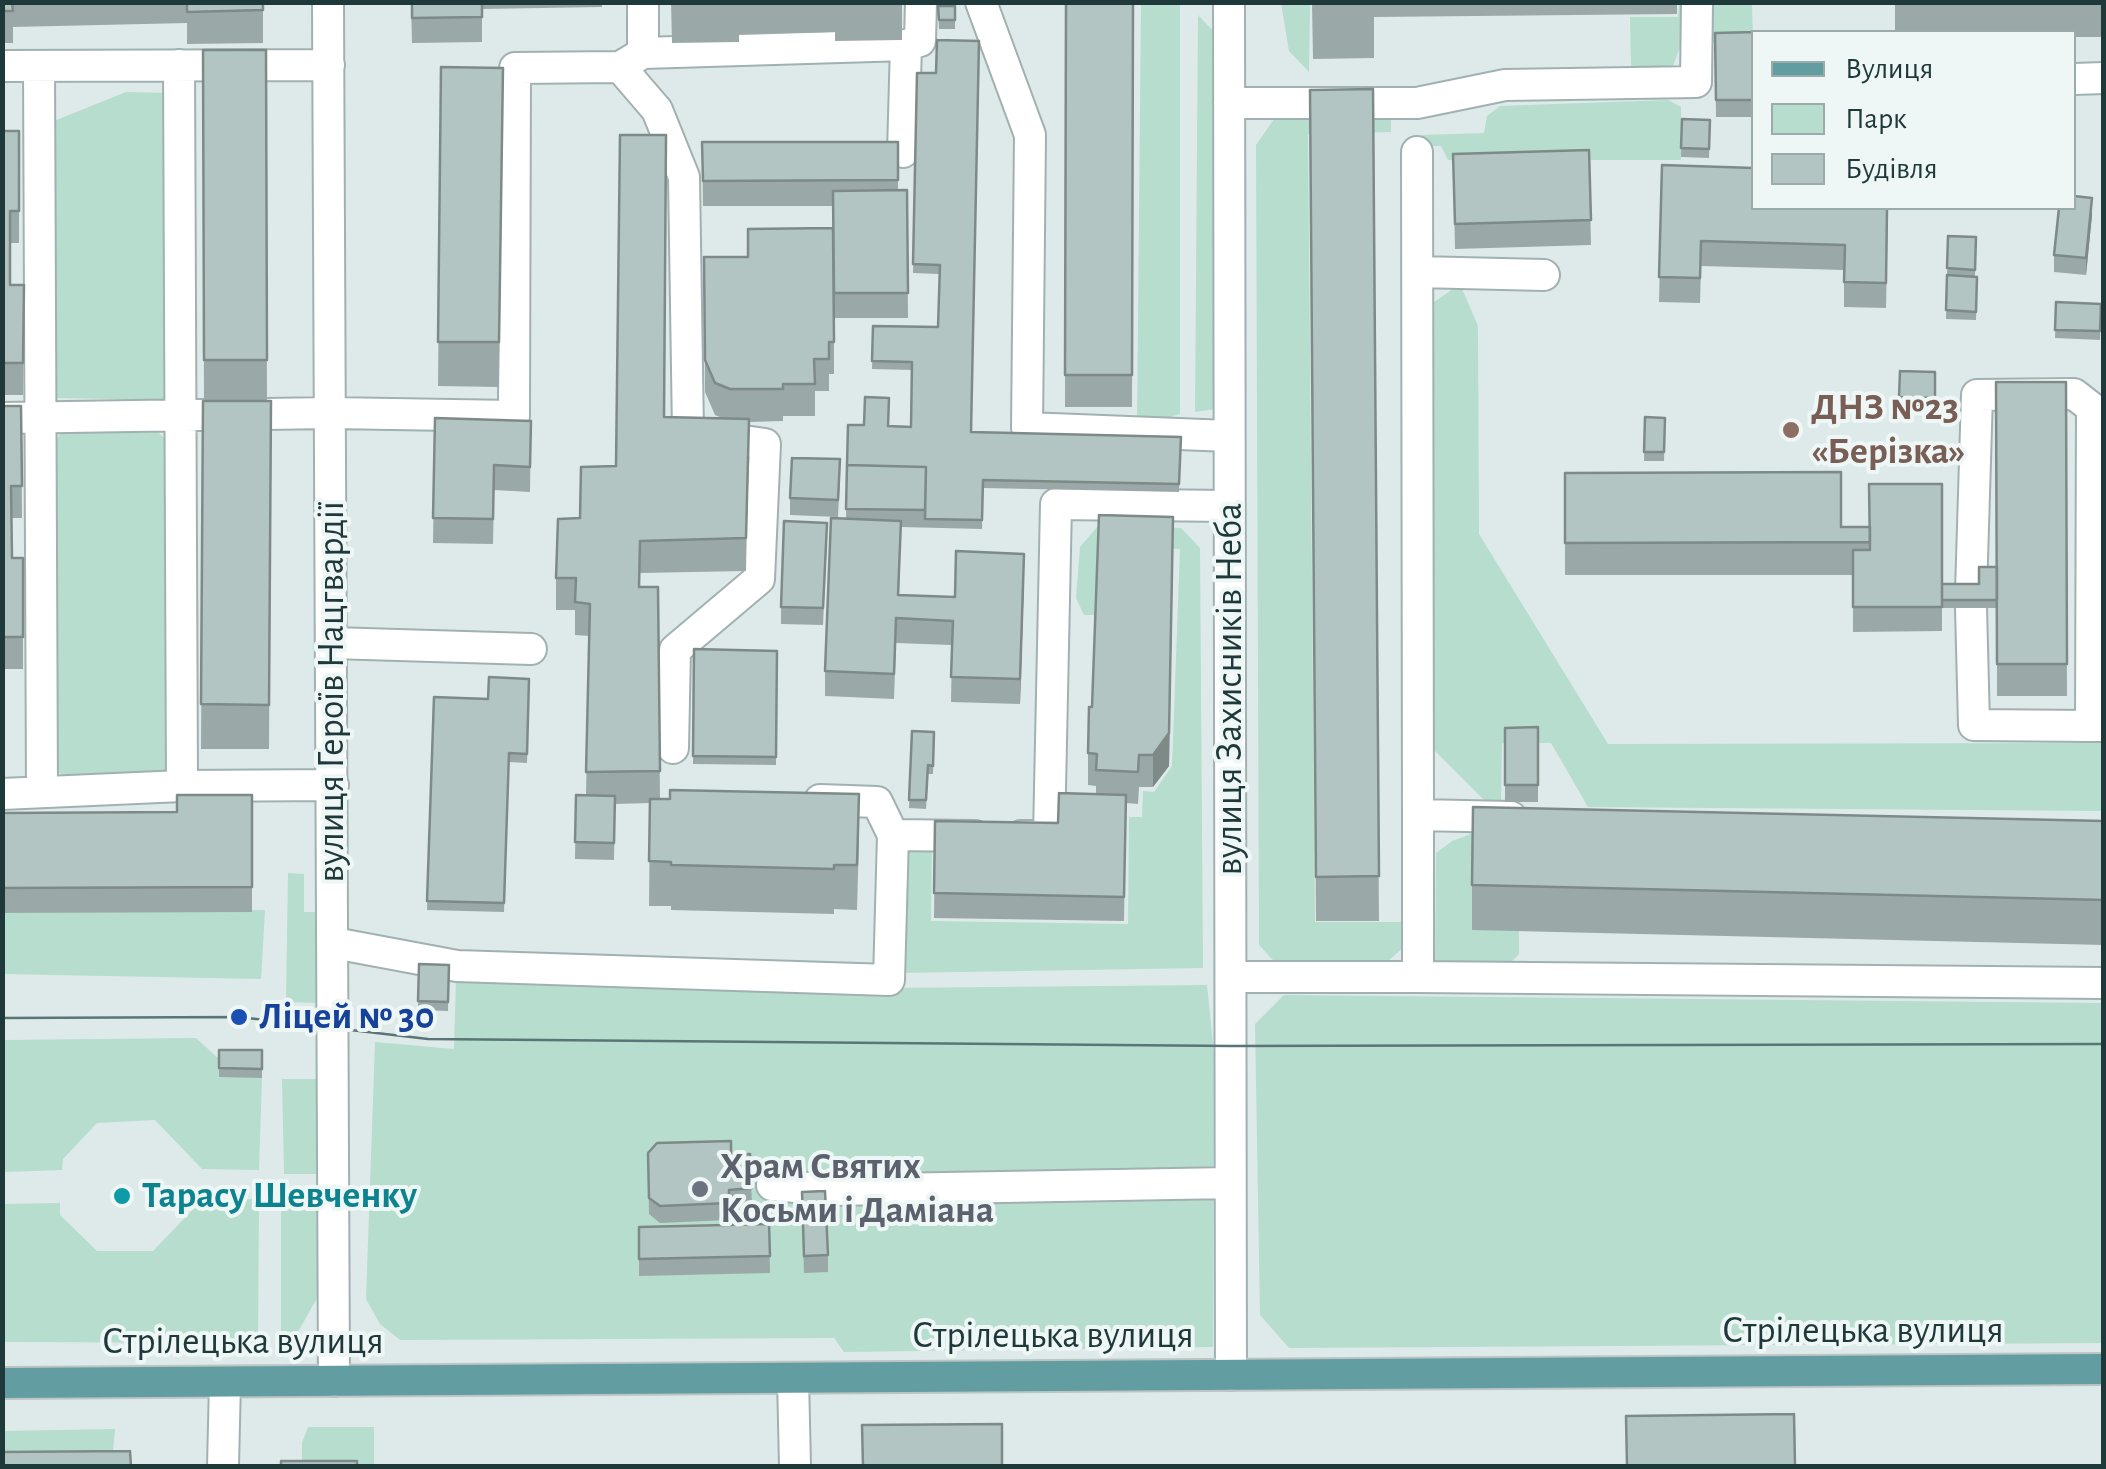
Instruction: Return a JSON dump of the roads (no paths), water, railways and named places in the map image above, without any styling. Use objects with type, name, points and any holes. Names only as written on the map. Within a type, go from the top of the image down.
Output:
[{"type":"main road","name":"Стрілецька вулиця","points":[[2,1384],[2104,1370]]},
{"type":"street","name":"вулиця Героїв Нацгвардії","points":[[328,2],[334,1381]]},
{"type":"street","points":[[642,2],[632,60],[658,110],[684,177],[688,434],[764,444],[760,578],[675,650],[674,748]]},
{"type":"street","points":[[2,418],[514,416],[515,68],[906,46],[920,41],[921,2]]},
{"type":"street","points":[[981,2],[1030,135],[1027,428],[1228,436]]},
{"type":"street","name":"вулиця Захисників Неба","points":[[1229,2],[1231,1375]]},
{"type":"street","points":[[1228,103],[1417,103],[1505,85],[1696,82],[1697,2]]},
{"type":"street","points":[[903,152],[906,46]]},
{"type":"street","points":[[179,65],[182,786]]},
{"type":"street","points":[[2,66],[329,65]]},
{"type":"street","points":[[39,66],[42,792]]},
{"type":"street","points":[[2076,79],[2104,78]]},
{"type":"street","points":[[1417,152],[1418,977]]},
{"type":"street","points":[[1418,272],[1544,274]]},
{"type":"street","points":[[1977,394],[2074,394],[2092,408],[2097,726],[1974,725],[1971,600],[1977,394]]},
{"type":"street","points":[[893,835],[1048,836],[1056,504],[1228,506]]},
{"type":"street","points":[[332,642],[532,649]]},
{"type":"street","points":[[2,794],[333,784]]},
{"type":"street","points":[[334,943],[457,966],[889,980],[893,835],[878,802],[785,800]]},
{"type":"street","points":[[1418,815],[1533,817]]},
{"type":"street","points":[[1232,977],[2104,983]]},
{"type":"street","points":[[772,1185],[831,1190],[1230,1183]]},
{"type":"street","points":[[793,1378],[795,1466]]},
{"type":"street","points":[[223,1466],[225,1382]]},
{"type":"tram line","points":[[2,1018],[239,1017],[428,1039],[1231,1046],[2104,1044]]},
{"type":"place","name":"ДНЗ №23 «Берізка»","points":[[1791,430]]},
{"type":"place","name":"Ліцей № 30","points":[[239,1017]]},
{"type":"place","name":"Храм Святих Косьми і Даміана","points":[[700,1189]]},
{"type":"place","name":"Тарасу Шевченку","points":[[122,1196]]}]
